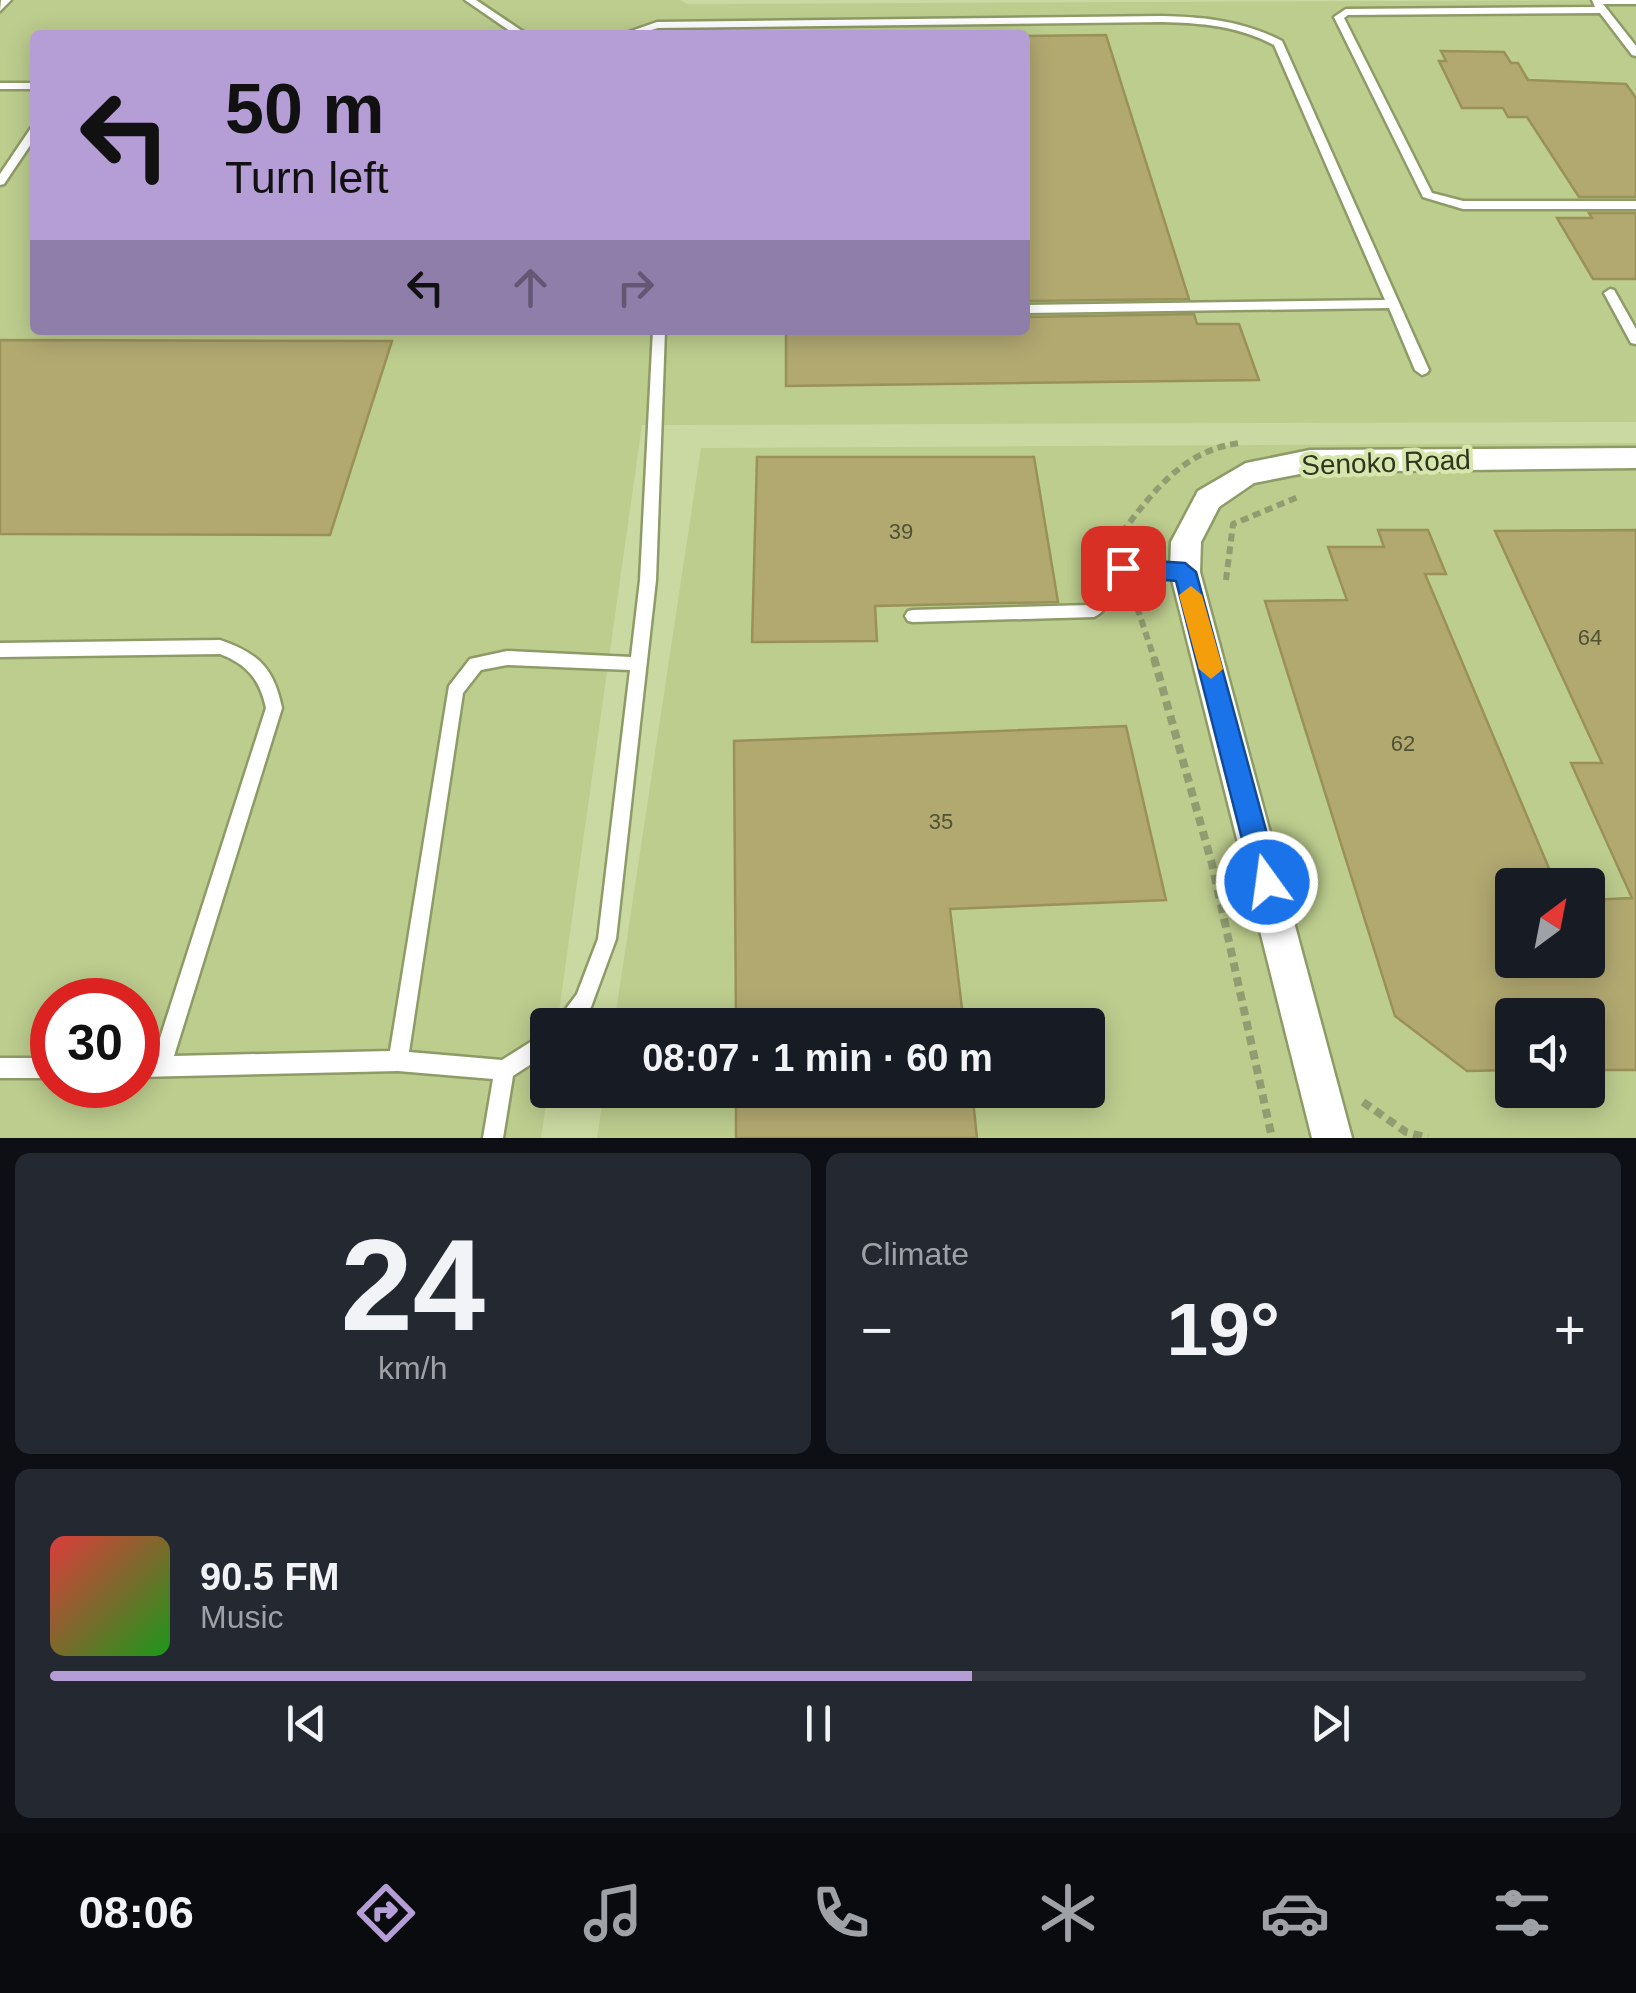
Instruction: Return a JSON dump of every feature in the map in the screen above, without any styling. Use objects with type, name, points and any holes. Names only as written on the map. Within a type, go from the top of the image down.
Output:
[{"type":"street","name":"Senoko Road","points":[[1332,1138],[1185,572],[1186,542],[1208,499],[1246,474],[1310,461],[1636,458]]},
{"type":"lane","points":[[0,8],[6,0]]},
{"type":"lane","points":[[470,0],[515,30]]},
{"type":"lane","points":[[1636,1],[1596,1],[1636,53]]},
{"type":"lane","points":[[1602,10],[1346,12],[1339,17],[1427,195],[1463,205],[1636,205]]},
{"type":"lane","points":[[640,30],[656,25],[854,30],[1222,20],[1260,33],[1278,43],[1422,370]]},
{"type":"lane","points":[[0,86],[30,86]]},
{"type":"lane","points":[[0,182],[30,137]]},
{"type":"lane","points":[[1610,292],[1636,340]]},
{"type":"lane","points":[[1030,309],[1393,304]]},
{"type":"lane","points":[[578,1008],[608,939],[648,580],[660,335]]},
{"type":"lane","points":[[913,616],[1094,612],[1100,602],[1098,569],[1185,572]]},
{"type":"lane","points":[[0,650],[220,647],[244,654],[260,670],[271,690],[274,708],[161,1067],[398,1061],[504,1070],[530,1052]]},
{"type":"lane","points":[[398,1061],[455,690],[476,664],[506,658],[638,664]]},
{"type":"lane","points":[[0,1068],[30,1068]]},
{"type":"lane","points":[[493,1138],[504,1070]]},
{"type":"path","points":[[1244,442],[1224,443],[1170,471],[1120,535],[1123,568],[1158,667],[1228,922],[1272,1138]]},
{"type":"path","points":[[1229,594],[1224,574],[1233,524],[1314,489]]},
{"type":"path","points":[[1361,1112],[1358,1099],[1406,1132],[1428,1138]]},
{"type":"shaded area","points":[[0,0],[680,0],[687,4],[1636,0],[1636,422],[642,425],[559,1008],[530,1008],[530,1108],[545,1108],[541,1138],[0,1138]]},
{"type":"shaded area","points":[[1636,443],[1636,1138],[597,1138],[601,1108],[1105,1108],[1105,1008],[617,1008],[701,448]]},
{"type":"building","points":[[1106,35],[1189,299],[1030,301],[1030,36]]},
{"type":"building","points":[[1441,51],[1504,52],[1511,63],[1518,63],[1528,80],[1626,84],[1636,98],[1636,197],[1579,197],[1527,117],[1508,117],[1503,108],[1462,108],[1439,61],[1446,61]]},
{"type":"building","points":[[1589,213],[1636,213],[1636,279],[1593,279],[1557,218],[1592,218]]},
{"type":"building","points":[[1194,314],[1197,324],[1239,324],[1259,380],[786,386],[786,335],[1030,335],[1030,317]]},
{"type":"building","points":[[0,340],[392,341],[330,535],[0,534]]},
{"type":"building","points":[[757,457],[1034,457],[1058,602],[875,606],[877,641],[752,642]]},
{"type":"building","points":[[1378,530],[1428,530],[1446,574],[1425,574],[1549,868],[1495,868],[1495,978],[1605,978],[1605,899],[1632,898],[1571,763],[1602,763],[1495,531],[1636,530],[1636,1070],[1605,1070],[1605,998],[1495,998],[1495,1070],[1467,1071],[1395,1016],[1265,601],[1347,600],[1328,547],[1384,547]]},
{"type":"building","points":[[1126,726],[1166,900],[950,909],[962,1008],[736,1008],[734,741]]},
{"type":"building","points":[[736,1108],[974,1108],[977,1138],[736,1138]]},
{"type":"slow traffic","points":[[1191,595],[1211,669]]},
{"type":"route","points":[[1123,568],[1185,572],[1267,882]]}]
